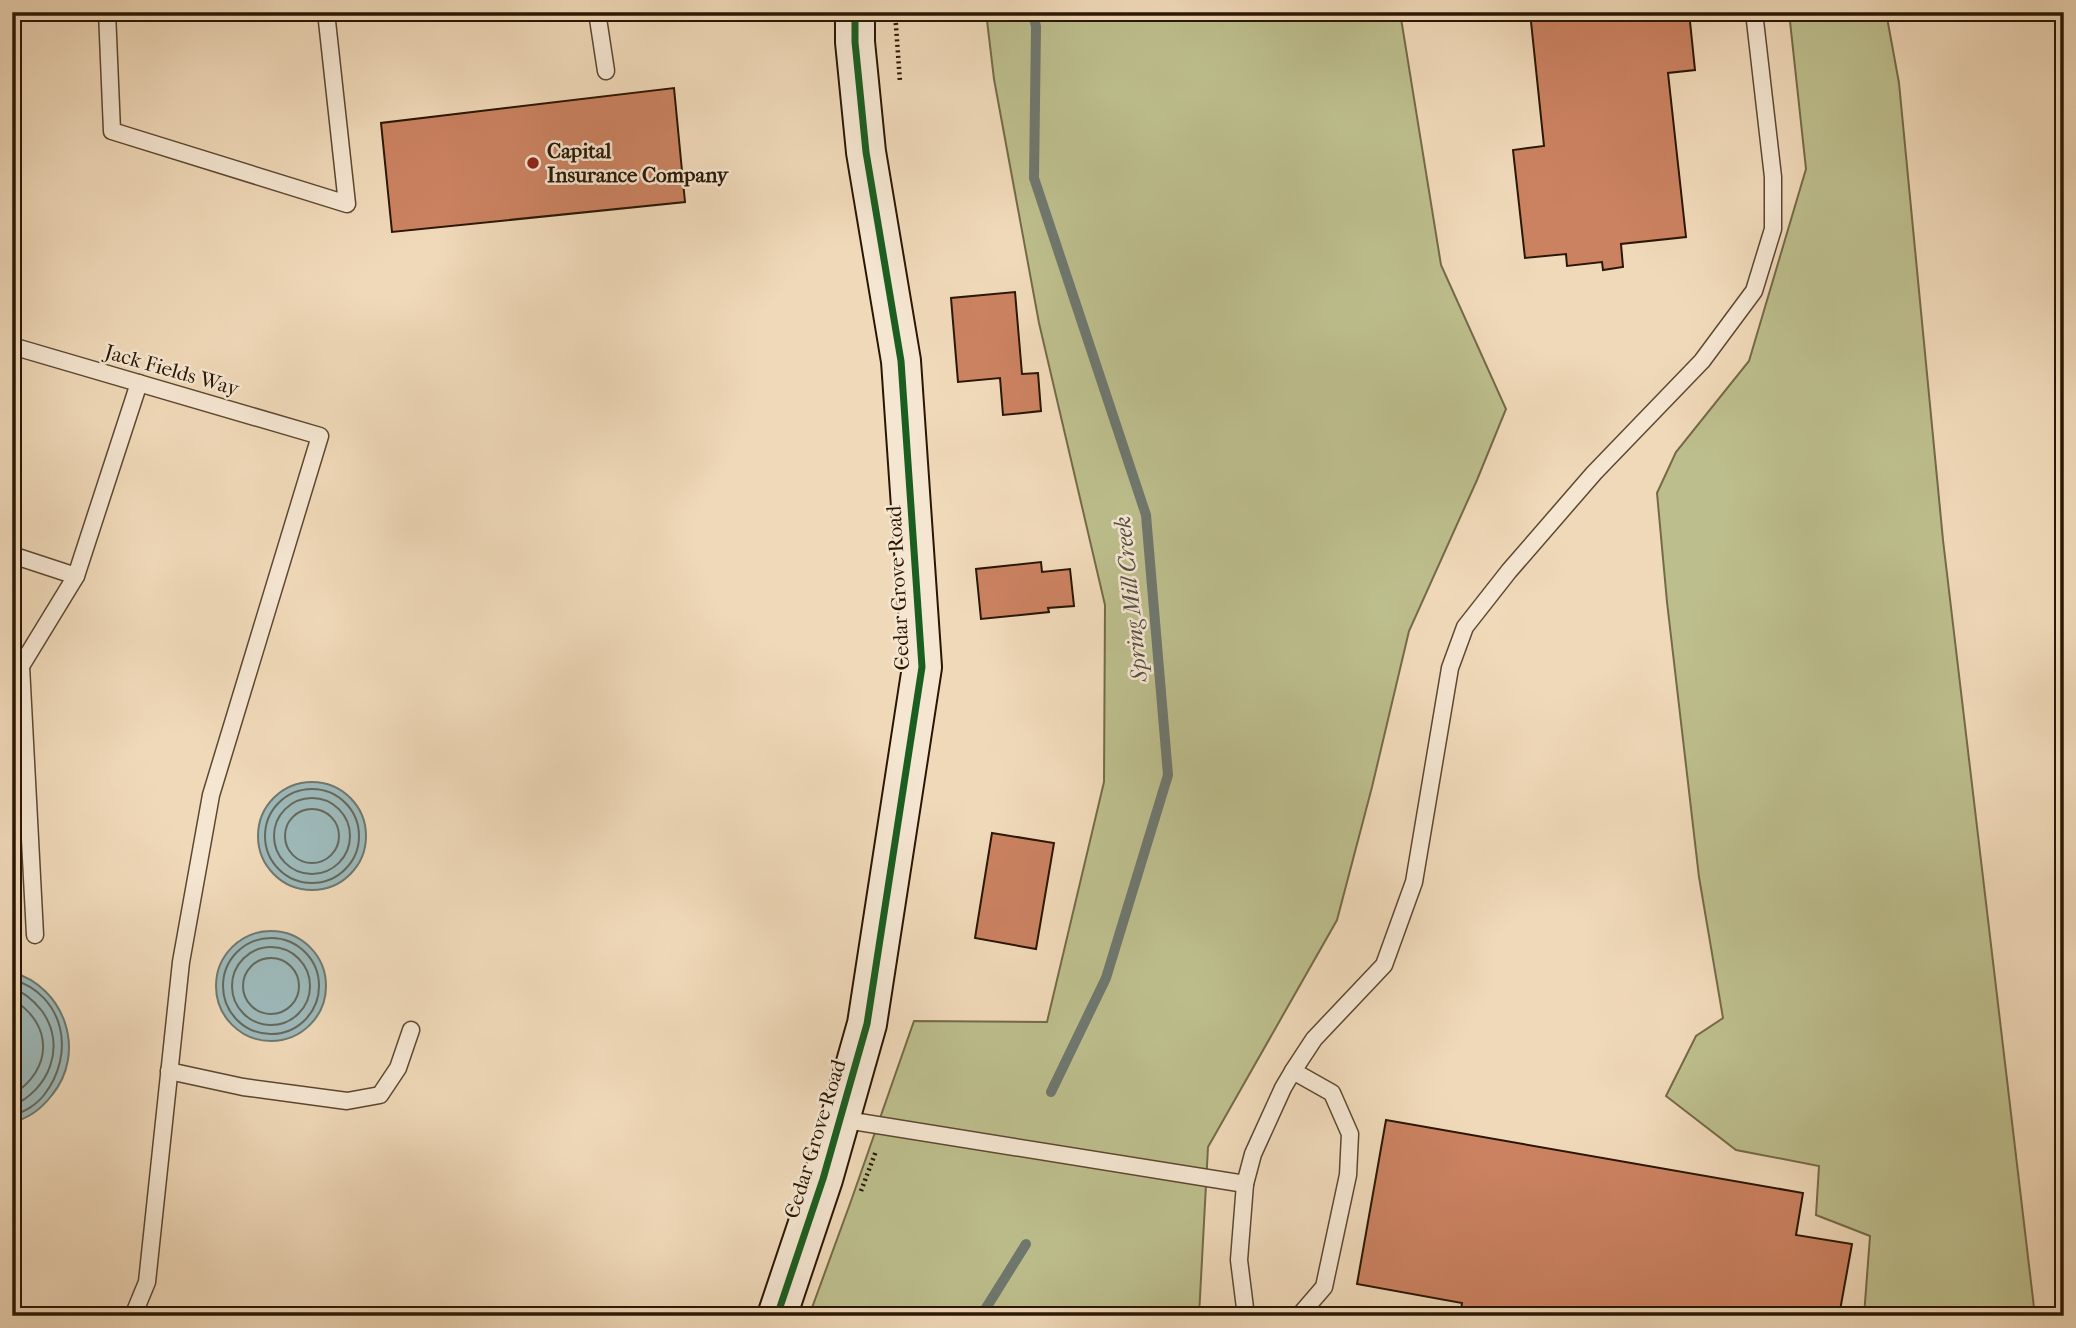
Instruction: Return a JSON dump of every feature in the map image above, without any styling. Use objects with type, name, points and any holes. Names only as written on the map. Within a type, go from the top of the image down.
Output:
[{"type":"street","name":"Cedar Grove Road","points":[[777,1316],[823,1179],[867,1024],[922,667],[901,361],[866,152],[855,42],[855,12]]},
{"type":"lane","points":[[107,12],[111,131],[347,204],[326,12]]},
{"type":"lane","points":[[597,12],[606,71]]},
{"type":"lane","points":[[1246,1316],[1239,1260],[1245,1184],[1252,1154],[1283,1088],[1314,1038],[1384,965],[1414,882],[1450,667],[1465,627],[1594,472],[1702,361],[1754,291],[1773,229],[1773,190],[1754,12]]},
{"type":"lane","name":"Jack Fields Way","points":[[12,346],[320,436],[211,795],[181,962],[169,1071]]},
{"type":"lane","points":[[35,934],[16,668],[76,576],[139,383]]},
{"type":"lane","points":[[12,555],[76,576]]},
{"type":"lane","points":[[134,1316],[147,1282],[169,1071],[243,1087],[347,1101],[380,1095],[398,1068],[411,1030]]},
{"type":"lane","points":[[1293,1071],[1332,1093],[1350,1134],[1348,1175],[1324,1287],[1299,1316]]},
{"type":"lane","points":[[840,1119],[1245,1184]]},
{"type":"green space","points":[[986,12],[1400,12],[1441,265],[1506,409],[1409,631],[1337,920],[1208,1147],[1199,1316],[809,1316],[914,1021],[1047,1022],[1104,782],[1105,605],[1039,323],[994,79]]},
{"type":"green space","points":[[1789,12],[1886,12],[1899,83],[1943,540],[2035,1316],[1864,1316],[1870,1236],[1816,1215],[1819,1166],[1736,1150],[1666,1096],[1696,1036],[1723,1018],[1699,877],[1657,493],[1676,452],[1749,361],[1806,169]]},
{"type":"water","points":[[312,782],[342,791],[350,798],[357,806],[366,836],[357,866],[350,874],[342,881],[312,890],[282,881],[274,874],[267,866],[258,836],[267,806],[274,798],[282,791]]},
{"type":"water","points":[[271,931],[292,935],[310,947],[322,965],[326,986],[322,1007],[310,1025],[292,1037],[271,1041],[250,1037],[232,1025],[220,1007],[216,986],[220,965],[232,947],[250,935]]},
{"type":"water","points":[[12,972],[30,980],[46,992],[65,1023],[69,1041],[63,1078],[52,1095],[34,1112],[12,1122]]},
{"type":"building","points":[[1530,12],[1689,12],[1695,70],[1668,73],[1686,237],[1621,244],[1623,267],[1603,270],[1602,262],[1567,266],[1566,254],[1525,258],[1513,150],[1544,146]]},
{"type":"building","name":"Capital Insurance Company","points":[[674,88],[685,202],[392,232],[381,123]]},
{"type":"building","points":[[1015,292],[1022,374],[1038,373],[1041,411],[1003,415],[1000,378],[958,382],[951,298]]},
{"type":"building","points":[[1041,562],[1042,572],[1070,569],[1074,606],[1048,608],[1049,612],[981,619],[976,569]]},
{"type":"building","points":[[992,833],[1054,843],[1036,949],[975,938]]},
{"type":"building","points":[[1386,1120],[1803,1193],[1796,1235],[1852,1244],[1839,1316],[1460,1316],[1462,1303],[1357,1284]]},
{"type":"waterway","name":"Spring Mill Creek","points":[[1033,12],[1036,27],[1034,178],[1146,515],[1168,775],[1106,978],[1051,1092]]},
{"type":"waterway","name":"Spring Mill Creek","points":[[981,1316],[1026,1244]]},
{"type":"cycle path","points":[[777,1316],[823,1179],[867,1024],[922,667],[901,361],[866,152],[855,42],[855,12]]},
{"type":"place","name":"Capital Insurance Company","points":[[533,163]]}]
